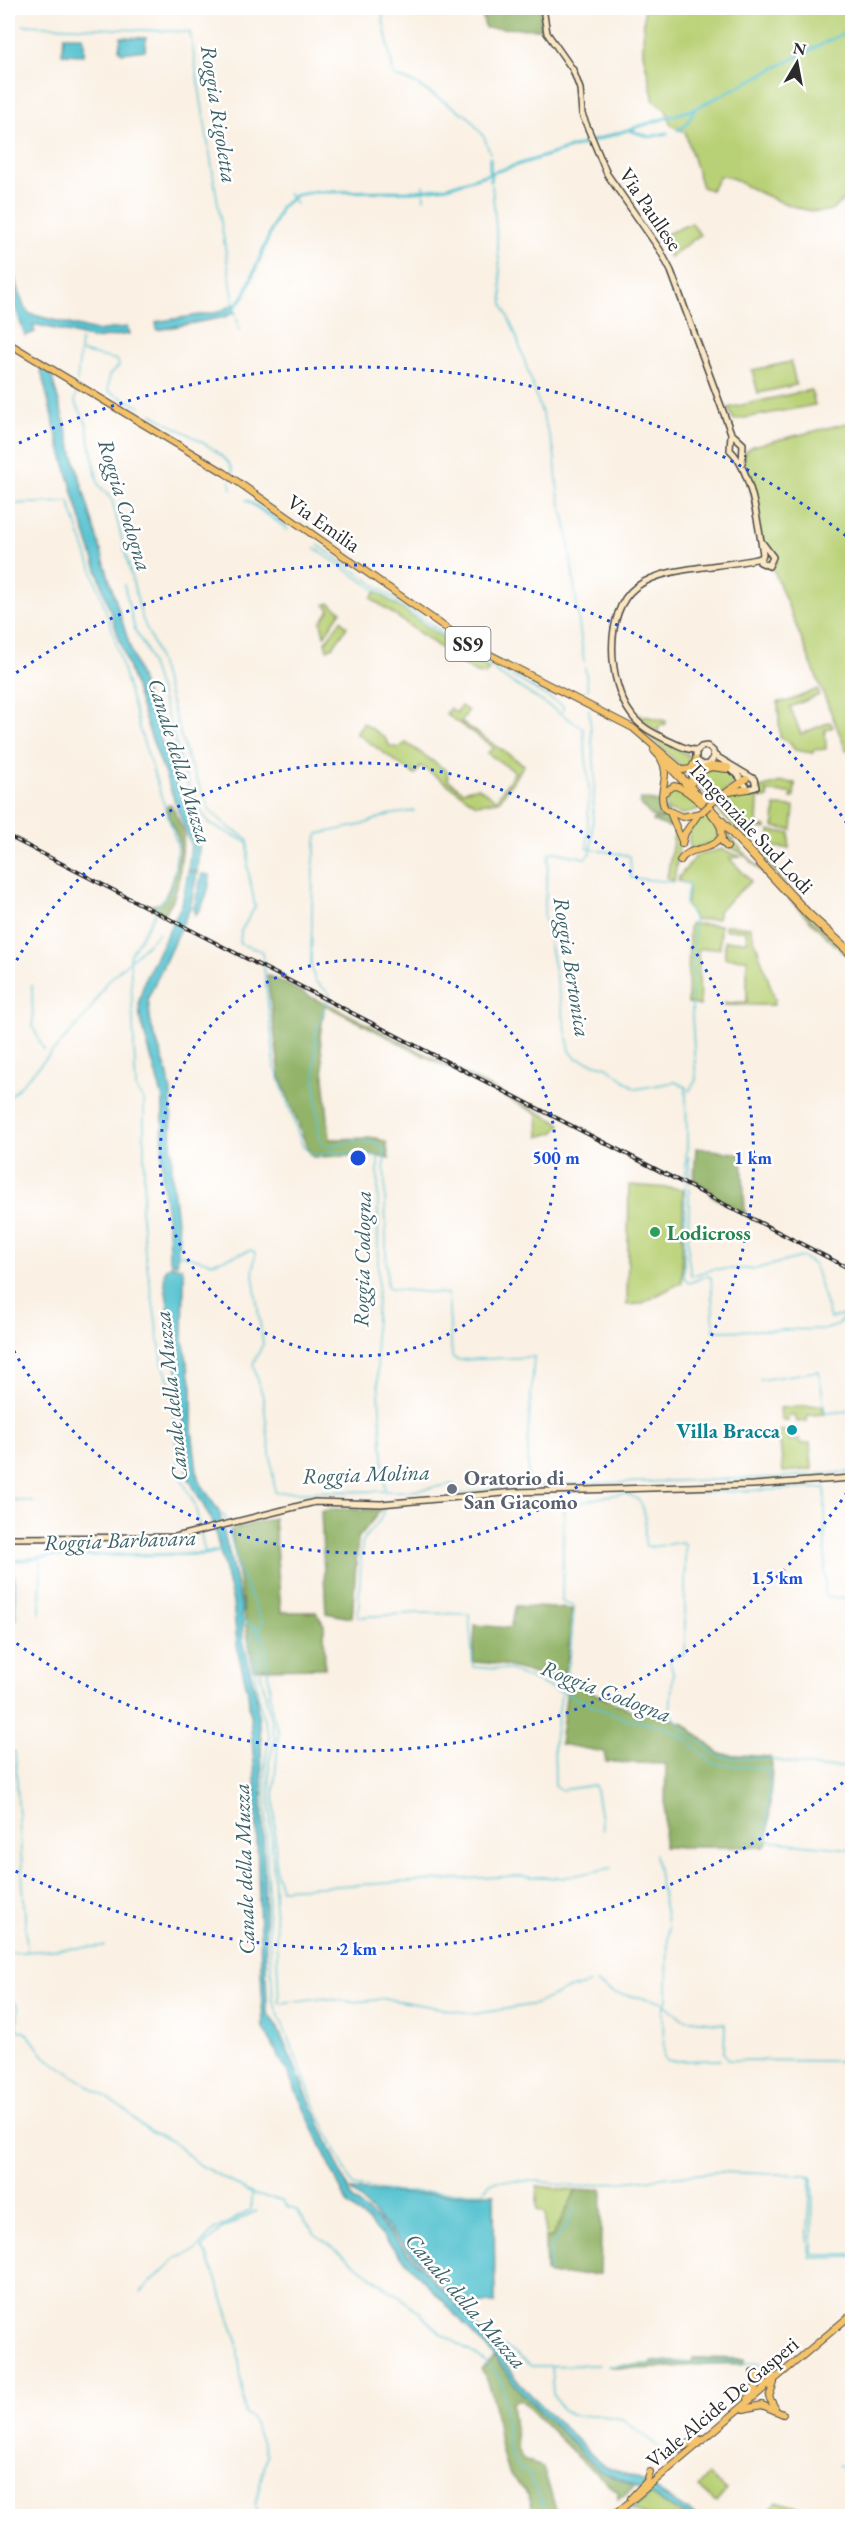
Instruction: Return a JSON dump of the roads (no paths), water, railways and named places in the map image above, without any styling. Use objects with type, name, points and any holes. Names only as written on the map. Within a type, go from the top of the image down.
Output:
[{"type":"highway","name":"SS9","points":[[659,752],[852,952]]},
{"type":"highway","name":"Tangenziale Sud Lodi","points":[[659,752],[816,922],[852,952]]},
{"type":"highway","points":[[701,762],[693,772],[692,781],[701,795]]},
{"type":"highway","points":[[692,781],[694,772],[701,768],[727,768]]},
{"type":"highway","points":[[718,823],[756,864],[767,871]]},
{"type":"main road","name":"Via Paullese","points":[[543,8],[547,33],[573,70],[588,134],[607,174],[660,250],[671,271],[734,441]]},
{"type":"main road","name":"Via Emilia","points":[[8,343],[231,478],[469,644],[625,723],[645,737],[659,752]]},
{"type":"main road","points":[[739,453],[730,450],[734,441],[743,444],[739,453],[763,557],[742,563],[650,579],[630,592],[616,613],[613,646],[624,703],[641,725],[689,750],[707,746],[744,783]]},
{"type":"main road","points":[[674,743],[701,762],[727,768],[744,783]]},
{"type":"main road","points":[[697,750],[701,762]]},
{"type":"main road","points":[[659,752],[685,771],[714,754]]},
{"type":"main road","points":[[659,752],[666,773],[662,796],[663,805],[678,826],[682,844],[685,833],[701,812],[716,798],[744,783]]},
{"type":"main road","points":[[716,798],[744,783]]},
{"type":"main road","points":[[662,796],[670,787],[682,788],[718,823],[721,842],[727,847]]},
{"type":"main road","points":[[668,812],[682,817],[701,812]]},
{"type":"main road","points":[[680,861],[690,851],[711,846],[721,837]]},
{"type":"main road","points":[[682,846],[690,851]]},
{"type":"main road","points":[[8,1538],[167,1538],[199,1532],[298,1505],[321,1502],[381,1504],[515,1492],[753,1485],[852,1478]]},
{"type":"main road","name":"Viale Alcide De Gasperi","points":[[612,2517],[648,2483],[732,2417],[852,2314]]},
{"type":"main road","points":[[732,2417],[754,2391],[756,2380],[753,2373],[767,2379],[782,2374]]},
{"type":"main road","points":[[732,2417],[757,2404],[783,2414],[772,2406],[769,2395],[782,2374]]},
{"type":"main road","points":[[671,2452],[696,2442],[717,2428]]},
{"type":"main road","points":[[648,2483],[650,2472]]},
{"type":"water","points":[[64,36],[81,36],[84,41],[84,55],[62,54]]},
{"type":"water","points":[[121,37],[146,38],[145,50],[122,53],[119,49]]},
{"type":"water","points":[[10,265],[24,307],[30,314],[96,331],[127,327],[129,334],[94,339],[38,325],[33,326],[35,332],[25,336],[8,285],[8,266]]},
{"type":"water","points":[[234,304],[235,312],[225,317],[157,330],[156,322],[219,312]]},
{"type":"water","points":[[39,363],[50,370],[136,665],[197,839],[199,847],[197,871],[188,870],[191,845],[149,731],[81,520]]},
{"type":"water","points":[[188,872],[197,873],[190,908],[148,998],[151,1025],[167,1071],[171,1092],[172,1180],[179,1238],[177,1263],[172,1263],[169,1258],[168,1223],[162,1179],[163,1099],[140,1018],[139,1001],[145,979],[182,904]]},
{"type":"water","points":[[202,874],[210,875],[209,885],[204,902],[195,915],[194,908]]},
{"type":"water","points":[[171,1265],[182,1268],[184,1276],[183,1340],[192,1387],[192,1431],[198,1479],[219,1512],[242,1607],[243,1639],[256,1696],[261,1742],[267,2013],[275,2022],[353,2200],[378,2221],[481,2331],[523,2387],[601,2464],[642,2481],[696,2516],[686,2516],[633,2485],[600,2471],[519,2390],[495,2357],[374,2227],[348,2205],[287,2071],[263,2028],[255,1774],[248,1692],[238,1652],[233,1602],[213,1523],[188,1477],[181,1396],[164,1278],[165,1270]]},
{"type":"water","name":"Canale della Muzza","points":[[351,2190],[407,2194],[494,2194],[495,2303],[475,2303],[468,2312]]},
{"type":"waterway","name":"Roggia Bertonica","points":[[381,8],[394,76],[414,83],[469,117],[484,137],[490,153]]},
{"type":"waterway","name":"Roggia Rigoletta","points":[[23,25],[190,32],[233,296]]},
{"type":"waterway","points":[[232,310],[244,296],[281,207],[296,195],[312,192],[417,191],[447,187],[694,109],[852,29]]},
{"type":"waterway","points":[[678,130],[686,125],[696,108]]},
{"type":"waterway","points":[[632,131],[650,137],[667,133]]},
{"type":"waterway","points":[[490,158],[490,164]]},
{"type":"waterway","points":[[490,166],[491,181]]},
{"type":"waterway","points":[[423,185],[424,199]]},
{"type":"waterway","points":[[492,185],[503,305],[516,335],[554,450],[558,492],[567,529],[584,662]]},
{"type":"waterway","points":[[288,193],[296,204]]},
{"type":"waterway","name":"Roggia Rigoletta","points":[[233,299],[236,315]]},
{"type":"waterway","name":"Roggia Rigoletta","points":[[237,318],[239,330]]},
{"type":"waterway","name":"Roggia Codogna","points":[[77,381],[81,340]]},
{"type":"waterway","points":[[82,352],[117,360],[119,366],[109,375],[108,391],[141,407]]},
{"type":"waterway","name":"Roggia Codogna","points":[[77,386],[75,402],[86,422],[98,484],[112,500],[142,618],[155,648],[187,757],[210,811],[231,829],[248,839],[248,869],[255,907],[241,931],[240,944],[262,951],[275,1067],[303,1147],[315,1156],[333,1152],[378,1156],[378,1285],[375,1332],[385,1489]]},
{"type":"waterway","points":[[152,414],[211,448],[230,465],[233,474]]},
{"type":"waterway","points":[[230,481],[231,489]]},
{"type":"waterway","points":[[246,500],[288,530]]},
{"type":"waterway","points":[[247,500],[287,526]]},
{"type":"waterway","name":"Canale della Muzza","points":[[8,504],[69,502],[112,629],[140,731],[177,844],[170,892],[158,905],[130,955],[136,1089],[144,1100],[144,1193],[141,1208],[145,1253],[163,1365],[171,1386],[179,1474],[195,1505],[200,1529]]},
{"type":"waterway","points":[[318,545],[460,645],[563,706],[563,712]]},
{"type":"waterway","points":[[315,548],[463,651],[583,728],[589,787],[587,848],[630,856],[631,878],[674,882]]},
{"type":"waterway","name":"Canale della Muzza","points":[[124,585],[135,630],[146,649],[192,799],[210,824],[249,843]]},
{"type":"waterway","points":[[585,668],[588,690]]},
{"type":"waterway","points":[[589,696],[589,701]]},
{"type":"waterway","name":"Roggia Bertonica","points":[[589,709],[595,774],[591,853],[585,858],[555,852],[549,853],[544,915],[570,1051],[576,1058],[607,1067],[636,1089],[675,1082],[686,1087],[685,1182]]},
{"type":"waterway","points":[[318,834],[361,825],[388,815],[414,811]]},
{"type":"waterway","points":[[317,836],[313,868],[311,965],[315,981],[330,994],[316,1030],[315,1075],[319,1136],[323,1144],[329,1146],[366,1141],[384,1148],[387,1286],[390,1289],[448,1294],[452,1357],[458,1360],[534,1357],[528,1435],[528,1489]]},
{"type":"waterway","points":[[681,882],[689,884],[685,903],[694,920],[692,1017],[696,1080],[689,1091]]},
{"type":"waterway","points":[[8,1099],[87,1015],[106,983],[159,933]]},
{"type":"waterway","points":[[32,985],[33,1027],[44,1050]]},
{"type":"waterway","name":"Roggia Bertonica","points":[[689,1157],[689,1184]]},
{"type":"waterway","name":"Roggia Bertonica","points":[[685,1186],[684,1277],[689,1283],[706,1276],[711,1277],[714,1331],[826,1329],[836,1326],[844,1318],[852,1317]]},
{"type":"waterway","points":[[689,1188],[688,1256],[691,1276],[713,1269],[755,1269],[802,1257],[814,1265],[830,1318],[852,1314]]},
{"type":"waterway","name":"Roggia Molina","points":[[177,1253],[212,1263],[251,1250],[255,1253],[253,1275],[263,1344],[253,1364],[263,1397],[275,1492],[413,1491],[453,1484],[457,1493],[462,1494],[519,1486],[772,1478],[852,1472]]},
{"type":"waterway","points":[[760,1380],[819,1371],[825,1413],[852,1411]]},
{"type":"waterway","points":[[683,1493],[825,1488],[825,1597],[852,1599]]},
{"type":"waterway","points":[[528,1494],[532,1502],[560,1501],[564,1503],[562,1602],[573,1606],[574,1609],[570,1658],[564,1686]]},
{"type":"waterway","points":[[564,1504],[618,1494],[628,1495],[637,1499],[643,1508],[646,1546],[682,1542],[685,1544],[685,1650],[684,1654],[672,1658],[670,1662],[673,1673],[670,1712],[681,1727],[719,1757],[768,1759],[822,1768],[852,1766]]},
{"type":"waterway","points":[[8,1499],[33,1502]]},
{"type":"waterway","name":"Roggia Codogna","points":[[384,1509],[380,1519],[362,1544],[358,1617],[420,1613],[469,1614],[473,1667],[510,1670],[624,1719],[664,1726],[688,1741],[712,1763],[767,1769],[770,1783],[766,1824],[768,1841],[852,1849]]},
{"type":"waterway","points":[[219,1514],[224,1515],[227,1523]]},
{"type":"waterway","points":[[228,1527],[239,1570],[263,1624],[258,1629],[259,1666],[275,1738],[269,1762],[279,2001],[281,2003],[320,1998],[353,2002],[387,1999],[475,2014],[536,2004],[566,1990],[589,1984]]},
{"type":"waterway","points":[[201,1534],[205,1554]]},
{"type":"waterway","name":"Roggia Barbavara","points":[[8,1625],[15,1619],[14,1579],[11,1565],[14,1561],[51,1556],[205,1554],[222,1550]]},
{"type":"waterway","points":[[40,1615],[41,1561]]},
{"type":"waterway","points":[[241,1619],[258,1629],[265,1640],[272,1713],[279,1732],[274,1790],[276,1873],[281,1889],[516,1876],[562,1878],[611,1868]]},
{"type":"waterway","name":"Canale della Muzza","points":[[254,1626],[250,1640],[259,1703],[269,1736],[265,1763],[268,1917],[273,2001],[317,2110],[353,2186],[398,2192],[483,2192],[489,2184],[497,2181],[539,2181],[576,2187],[717,2172],[807,2175],[811,2179],[808,2235],[810,2258],[852,2257]]},
{"type":"waterway","points":[[561,1696],[554,1741],[555,1785],[562,1790],[595,1785],[603,1831]]},
{"type":"waterway","points":[[8,1751],[15,1752],[27,1951]]},
{"type":"waterway","points":[[655,1854],[667,1922]]},
{"type":"waterway","points":[[668,1926],[667,2000],[663,2009],[664,2058],[667,2061],[720,2060]]},
{"type":"waterway","points":[[8,1953],[105,1946]]},
{"type":"waterway","points":[[596,1983],[614,1993],[661,2001],[683,2019],[725,2024],[724,2053],[728,2060],[852,2061]]},
{"type":"waterway","points":[[8,1989],[11,1999],[18,2007],[17,2029],[28,2034],[44,2056],[128,2112],[141,2126],[173,2142],[200,2165],[254,2195],[282,2200],[288,2207],[296,2210],[315,2234],[421,2313],[439,2331],[484,2361],[500,2379],[503,2389],[506,2430],[512,2457],[518,2467],[528,2473],[548,2516]]},
{"type":"waterway","points":[[808,2175],[813,2178],[812,2255],[852,2255]]},
{"type":"waterway","points":[[141,2292],[175,2259],[195,2251],[213,2231],[251,2210],[251,2195]]},
{"type":"waterway","points":[[549,2273],[550,2248],[565,2228],[575,2207]]},
{"type":"waterway","points":[[255,2505],[267,2455],[251,2417],[245,2413],[236,2336],[208,2257],[202,2248],[223,2228],[256,2211]]},
{"type":"waterway","name":"Canale della Muzza","points":[[498,2344],[513,2351],[531,2366],[599,2365]]},
{"type":"waterway","points":[[608,2366],[724,2361],[761,2364],[773,2374]]},
{"type":"waterway","points":[[551,2366],[553,2395],[563,2411],[577,2416],[596,2415],[622,2419],[659,2447]]},
{"type":"waterway","points":[[838,2465],[852,2470]]},
{"type":"waterway","points":[[624,2516],[650,2494]]},
{"type":"waterway","points":[[256,2516],[257,2507]]},
{"type":"railway","points":[[8,836],[852,1270]]},
{"type":"place","name":"Lodicross","points":[[655,1232]]},
{"type":"place","name":"Villa Bracca","points":[[792,1430]]},
{"type":"place","name":"Oratorio di San Giacomo","points":[[452,1489]]}]
